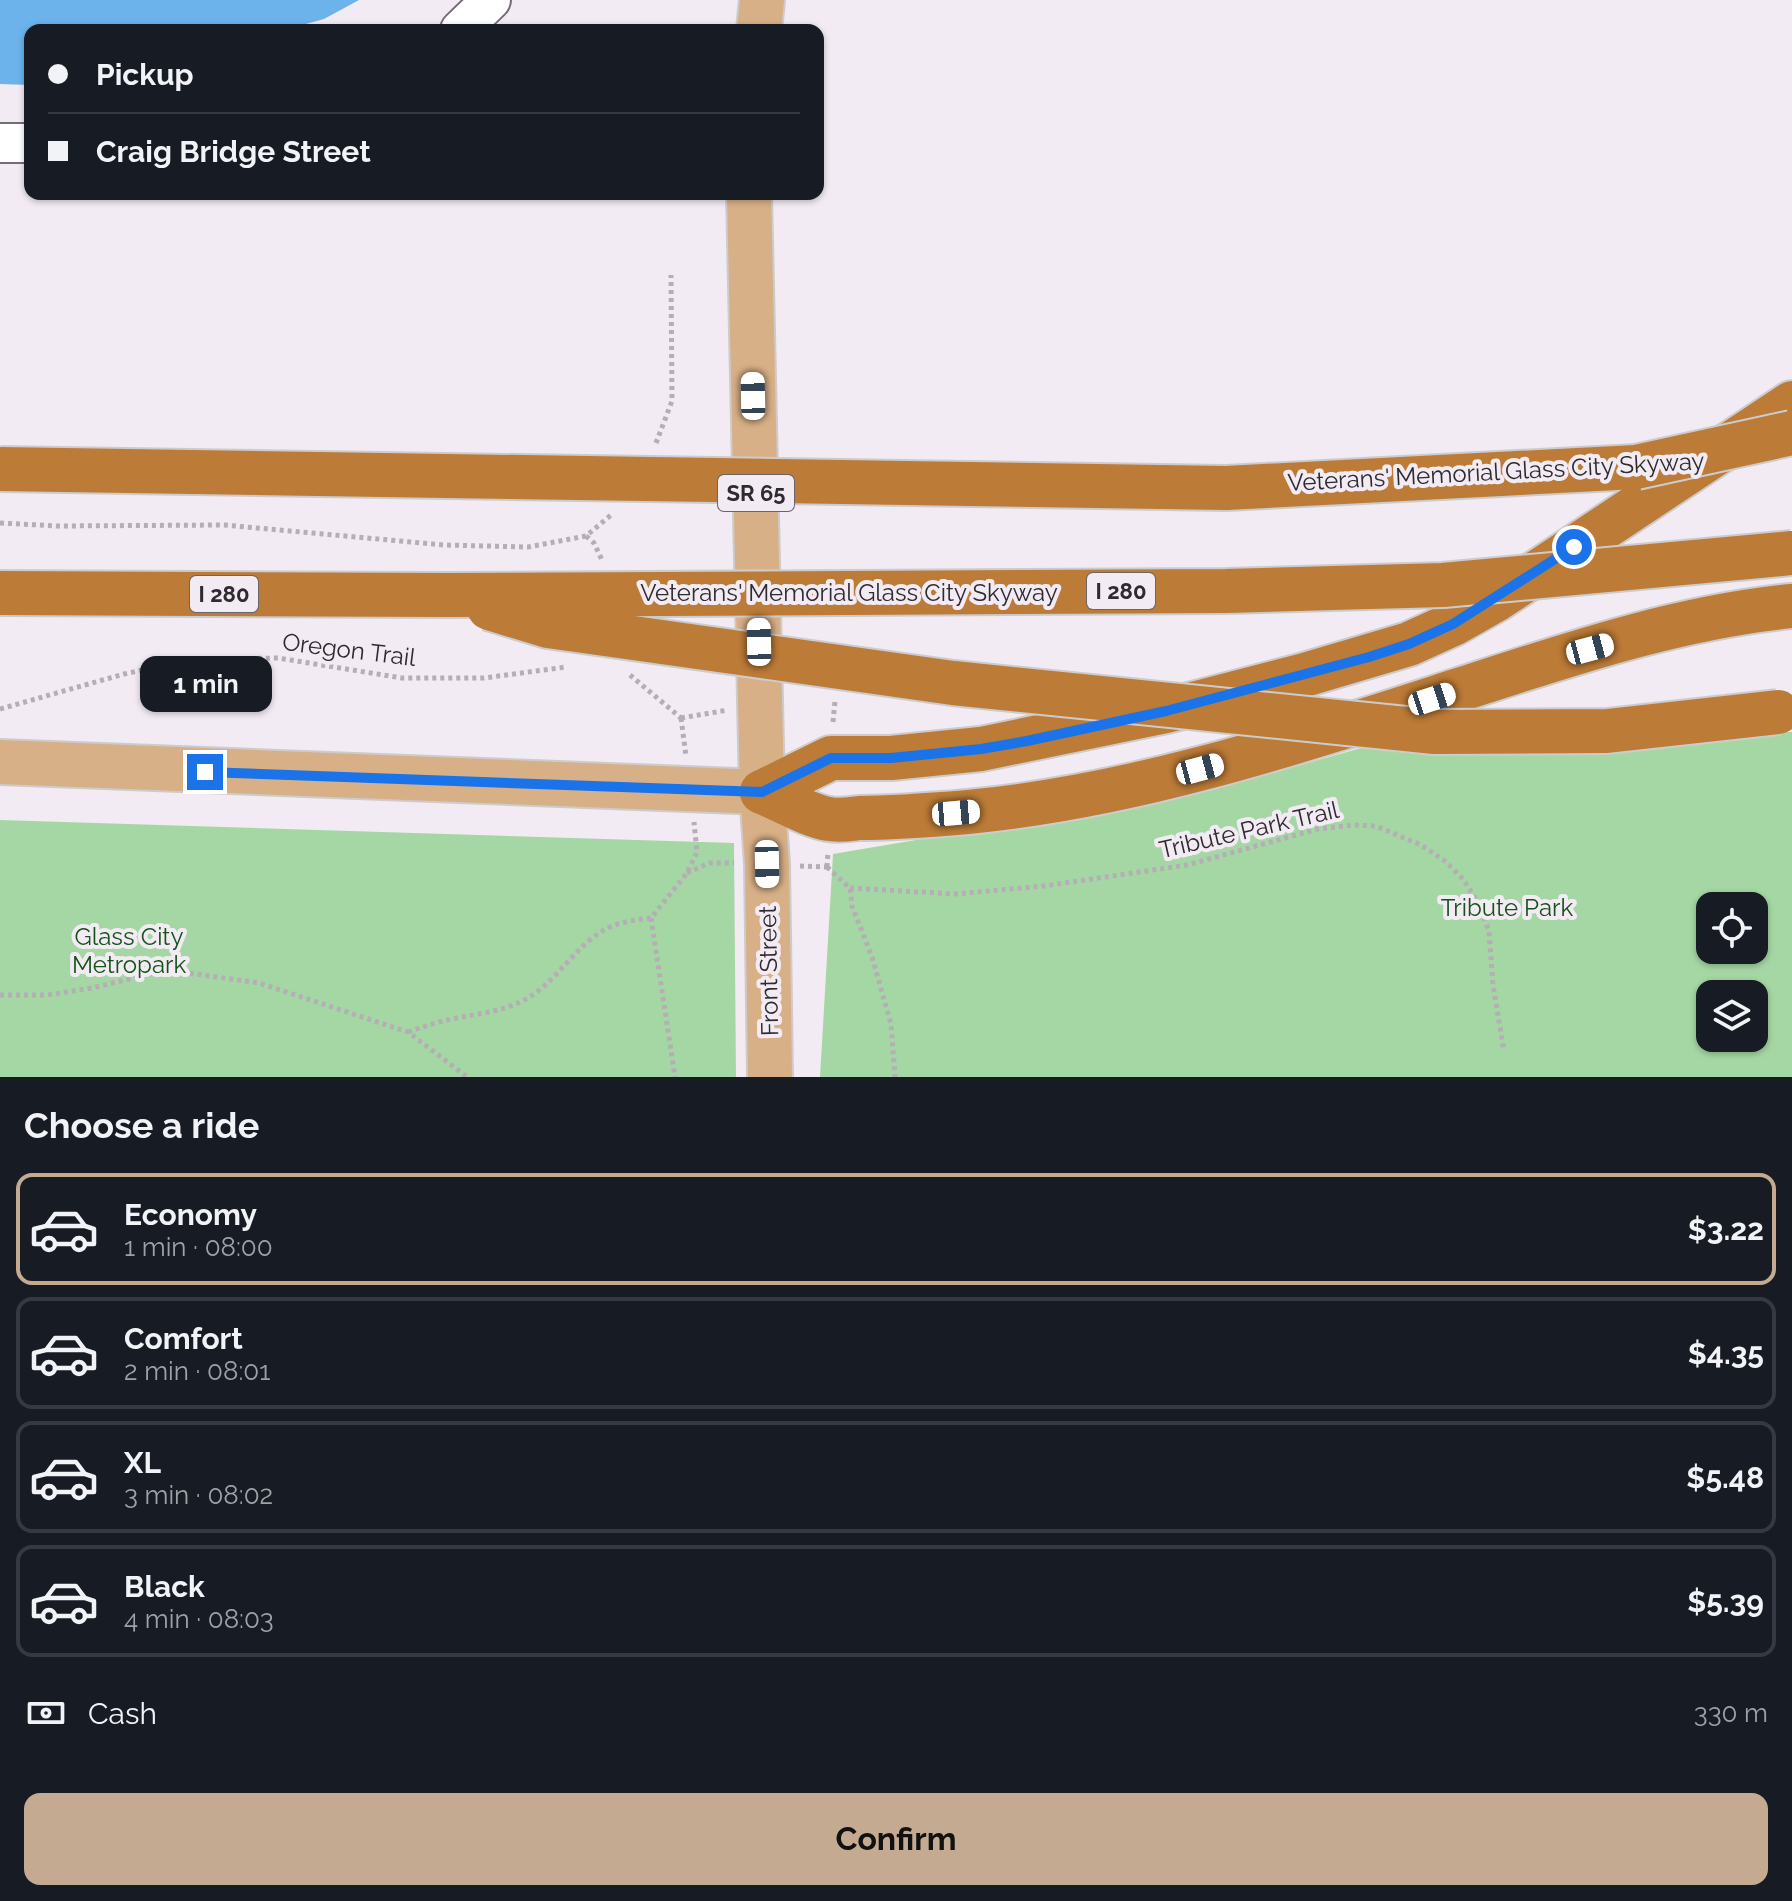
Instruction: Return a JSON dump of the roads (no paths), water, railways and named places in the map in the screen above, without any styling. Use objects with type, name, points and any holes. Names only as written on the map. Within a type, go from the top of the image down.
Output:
[{"type":"highway","points":[[762,792],[831,758],[891,758],[981,749],[1077,731],[1301,676],[1409,644],[1497,599],[1792,403]]},
{"type":"highway","points":[[1636,467],[1792,433]]},
{"type":"highway","name":"Veterans' Memorial Glass City Skyway","points":[[0,469],[1226,488],[1636,467],[1792,453]]},
{"type":"highway","name":"Veterans' Memorial Glass City Skyway","points":[[0,593],[448,595],[1226,591],[1443,585],[1792,553]]},
{"type":"highway","points":[[448,595],[548,626],[937,681],[1435,732],[1607,731],[1792,709]]},
{"type":"highway","points":[[762,792],[829,819],[1017,807],[1086,795],[1140,785],[1266,752],[1656,630],[1714,617],[1792,606]]},
{"type":"main road","points":[[760,24],[762,0]]},
{"type":"main road","name":"Front Street","points":[[749,200],[770,1077]]},
{"type":"main road","points":[[0,762],[762,792]]},
{"type":"lane","points":[[466,24],[491,0]]},
{"type":"lane","points":[[0,143],[24,143]]},
{"type":"water","points":[[0,0],[359,0],[324,19],[306,24],[24,24],[24,85],[0,84]]},
{"type":"park label","name":"Tribute Park","points":[[1507,908]]},
{"type":"park label","name":"Glass City Metropark","points":[[129,951]]}]
